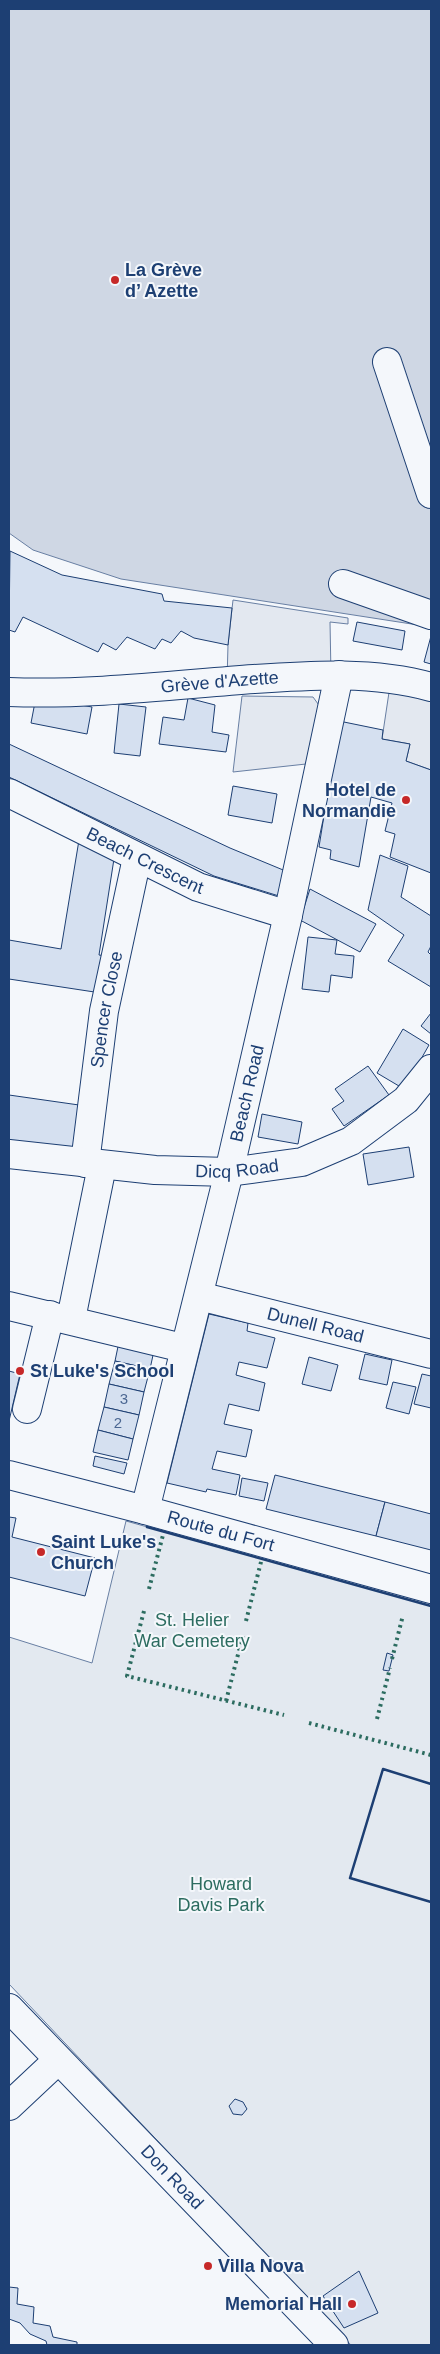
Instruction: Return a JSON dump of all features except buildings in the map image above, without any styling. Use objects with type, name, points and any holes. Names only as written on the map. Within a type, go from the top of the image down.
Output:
[{"type":"main road","points":[[387,362],[431,494]]},
{"type":"main road","points":[[343,584],[431,615]]},
{"type":"main road","name":"Grève d'Azette","points":[[9,692],[88,690],[339,675],[411,681],[431,687]]},
{"type":"main road","name":"Beach Road","points":[[145,1510],[183,1348],[199,1296],[229,1172],[288,915],[339,675]]},
{"type":"main road","name":"Beach Crescent","points":[[9,793],[198,887],[288,915]]},
{"type":"main road","name":"Spencer Close","points":[[26,1409],[61,1317],[93,1164],[104,1011],[137,858]]},
{"type":"main road","name":"Dicq Road","points":[[9,1154],[155,1170],[229,1172],[302,1162],[351,1141],[406,1100],[431,1069]]},
{"type":"main road","name":"Dunell Road","points":[[199,1296],[431,1354]]},
{"type":"main road","points":[[9,1306],[61,1317],[183,1348]]},
{"type":"main road","name":"Route du Fort","points":[[9,1475],[145,1510],[431,1589]]},
{"type":"main road","name":"Don Road","points":[[9,2008],[334,2345]]},
{"type":"main road","points":[[9,2106],[58,2060]]},
{"type":"green space","name":"Howard Davis Park","points":[[126,1521],[431,1606],[431,2345],[351,2345],[9,1984],[9,1637],[92,1663]]},
{"type":"shaded area","points":[[9,9],[431,9],[431,627],[121,579],[33,550],[9,533]]},
{"type":"shaded area","points":[[233,600],[348,618],[348,624],[330,622],[331,675],[227,681],[228,645]]},
{"type":"shaded area","points":[[391,679],[431,687],[431,770],[406,761],[410,744],[382,739]]},
{"type":"shaded area","points":[[242,696],[313,697],[321,708],[306,764],[233,772]]},
{"type":"hedge","points":[[149,1589],[164,1531]]},
{"type":"hedge","points":[[246,1621],[262,1558]]},
{"type":"hedge","points":[[144,1611],[127,1676],[284,1715]]},
{"type":"hedge","points":[[392,1659],[403,1615]]},
{"type":"hedge","points":[[226,1701],[243,1635]]},
{"type":"hedge","points":[[377,1719],[390,1668]]},
{"type":"hedge","points":[[309,1723],[431,1755]]},
{"type":"wall","points":[[147,1527],[431,1606]]},
{"type":"wall","points":[[431,1784],[383,1769],[350,1878],[431,1902]]},
{"type":"place","name":"La Grève d’ Azette","points":[[115,280]]},
{"type":"place","name":"Hotel de Normandie","points":[[406,800]]},
{"type":"place","name":"St Luke's School","points":[[20,1371]]},
{"type":"place","name":"Saint Luke's Church","points":[[41,1552]]},
{"type":"place","name":"Villa Nova","points":[[208,2266]]},
{"type":"place","name":"Memorial Hall","points":[[352,2304]]},
{"type":"park label","name":"St. Helier War Cemetery","points":[[192,1630]]}]
